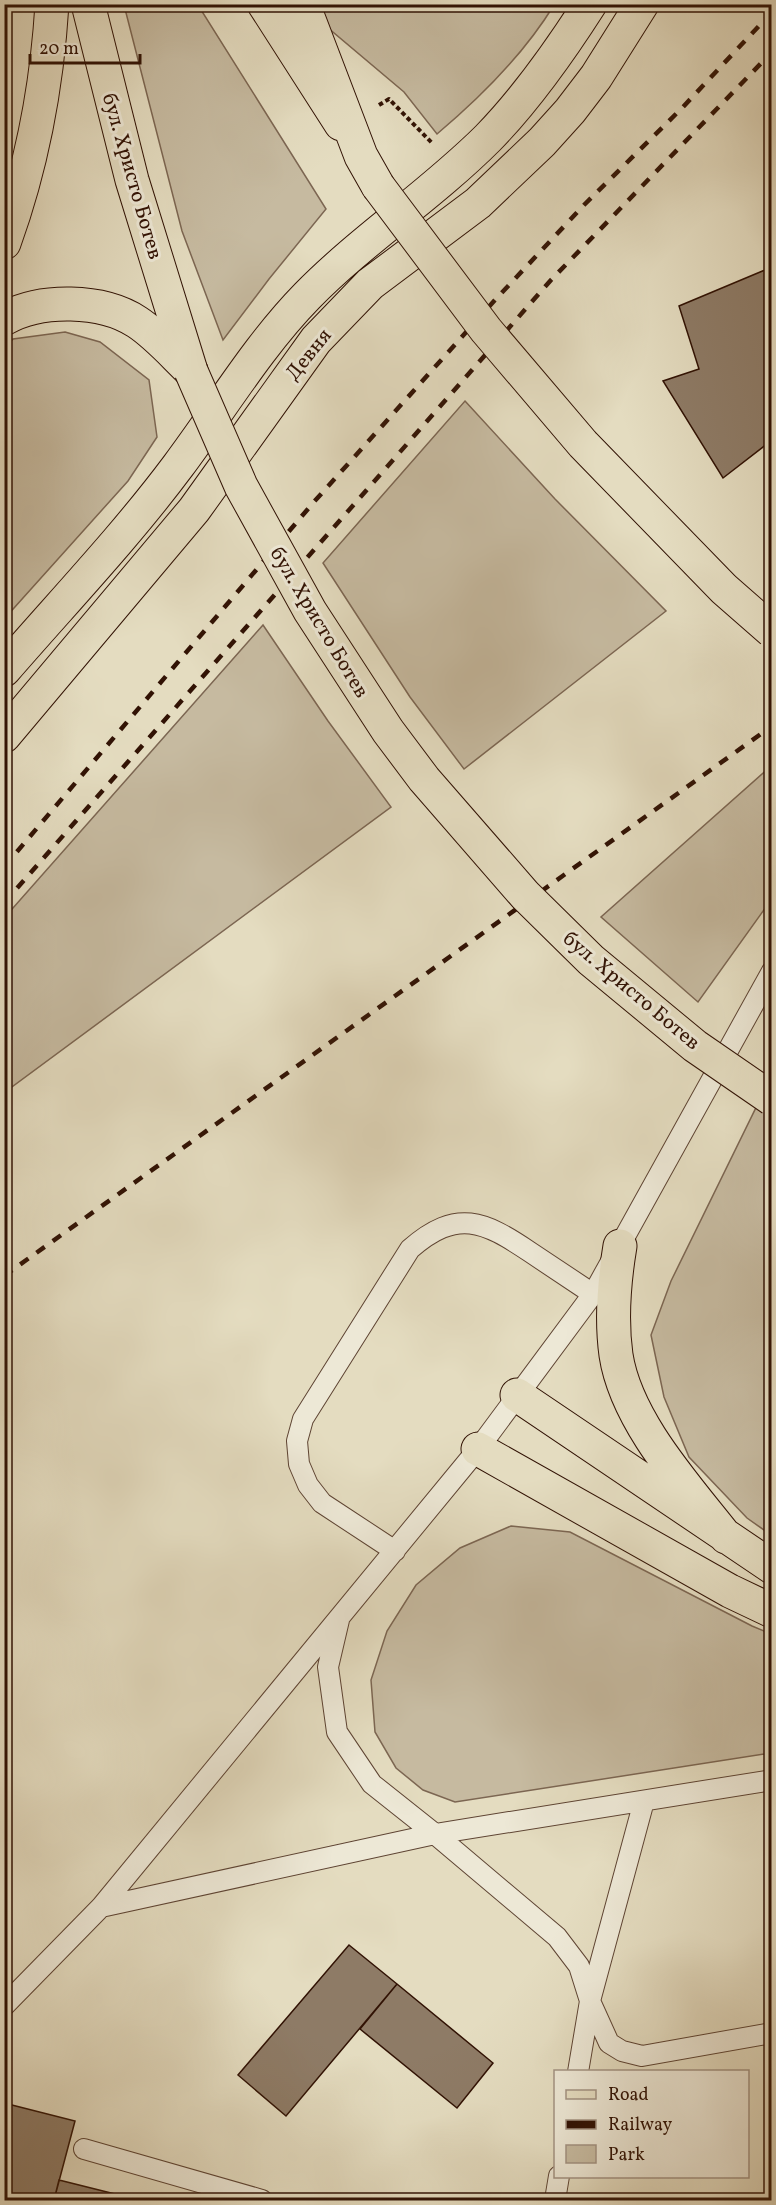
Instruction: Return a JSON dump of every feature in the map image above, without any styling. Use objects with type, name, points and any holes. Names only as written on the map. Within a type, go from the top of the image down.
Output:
[{"type":"main road","points":[[4,243],[26,173],[39,117],[47,72],[52,4]]},
{"type":"main road","name":"бул. Христо Ботев","points":[[88,4],[132,180],[191,371],[241,486],[310,611],[388,731],[424,780],[525,895],[591,960],[695,1046],[771,1099]]},
{"type":"main road","points":[[264,4],[362,156],[378,186],[486,330],[583,444],[724,589],[771,631]]},
{"type":"main road","points":[[303,4],[362,156]]},
{"type":"main road","name":"Девня","points":[[4,670],[177,467],[252,362],[305,298],[388,223],[456,168],[488,138],[538,78],[590,4]]},
{"type":"main road","name":"Девня","points":[[4,736],[194,510],[316,340],[370,284],[478,203],[542,142],[596,77],[642,4]]},
{"type":"main road","points":[[4,319],[27,308],[45,305],[93,306],[108,309],[136,321],[191,371]]},
{"type":"main road","points":[[620,1246],[615,1281],[613,1323],[616,1358],[627,1390],[643,1426],[654,1443],[726,1537]]},
{"type":"main road","points":[[517,1395],[771,1567]]},
{"type":"main road","points":[[478,1449],[730,1591],[771,1611]]},
{"type":"lane","points":[[4,2006],[101,1907],[478,1449],[592,1294],[771,971]]},
{"type":"lane","points":[[395,1551],[322,1503],[308,1485],[299,1464],[297,1441],[303,1419],[410,1249],[427,1234],[447,1226],[469,1223],[490,1228],[592,1294]]},
{"type":"lane","points":[[340,1614],[328,1667],[337,1732],[372,1784],[557,1937],[579,1966],[590,2001],[609,2043],[622,2051],[642,2056],[771,2033]]},
{"type":"lane","points":[[101,1907],[435,1834],[771,1780]]},
{"type":"lane","points":[[578,2070],[590,2001],[644,1801]]},
{"type":"lane","points":[[84,2149],[262,2200]]},
{"type":"lane","points":[[555,2200],[559,2178]]},
{"type":"path","points":[[350,124],[390,99],[456,168]]},
{"type":"green space","points":[[124,5],[198,5],[326,209],[223,340],[182,231]]},
{"type":"green space","points":[[318,5],[554,5],[529,41],[501,74],[437,134],[404,92],[327,27]]},
{"type":"green space","points":[[65,332],[100,342],[149,380],[157,437],[128,481],[5,618],[5,348],[13,339]]},
{"type":"green space","points":[[465,401],[555,499],[666,611],[464,769],[410,697],[323,563]]},
{"type":"green space","points":[[263,625],[328,721],[391,807],[5,1092],[5,917]]},
{"type":"green space","points":[[771,766],[771,900],[698,1002],[601,917]]},
{"type":"green space","points":[[771,1077],[771,1535],[747,1518],[689,1457],[664,1397],[651,1335],[671,1281]]},
{"type":"green space","points":[[511,1526],[570,1532],[771,1634],[771,1753],[455,1802],[423,1790],[396,1768],[375,1732],[371,1680],[387,1631],[416,1585],[460,1548]]},
{"type":"building","points":[[772,267],[772,440],[723,478],[663,381],[699,369],[679,306]]},
{"type":"building","points":[[349,1945],[397,1984],[286,2116],[238,2075]]},
{"type":"building","points":[[397,1984],[493,2063],[457,2108],[360,2029]]},
{"type":"building","points":[[4,2103],[75,2121],[54,2200],[4,2200]]},
{"type":"building","points":[[59,2180],[139,2200],[54,2200]]},
{"type":"railway","points":[[4,867],[313,503],[495,300],[772,12]]},
{"type":"railway","points":[[4,903],[551,280],[772,52]]},
{"type":"railway","points":[[4,1276],[772,726]]}]
